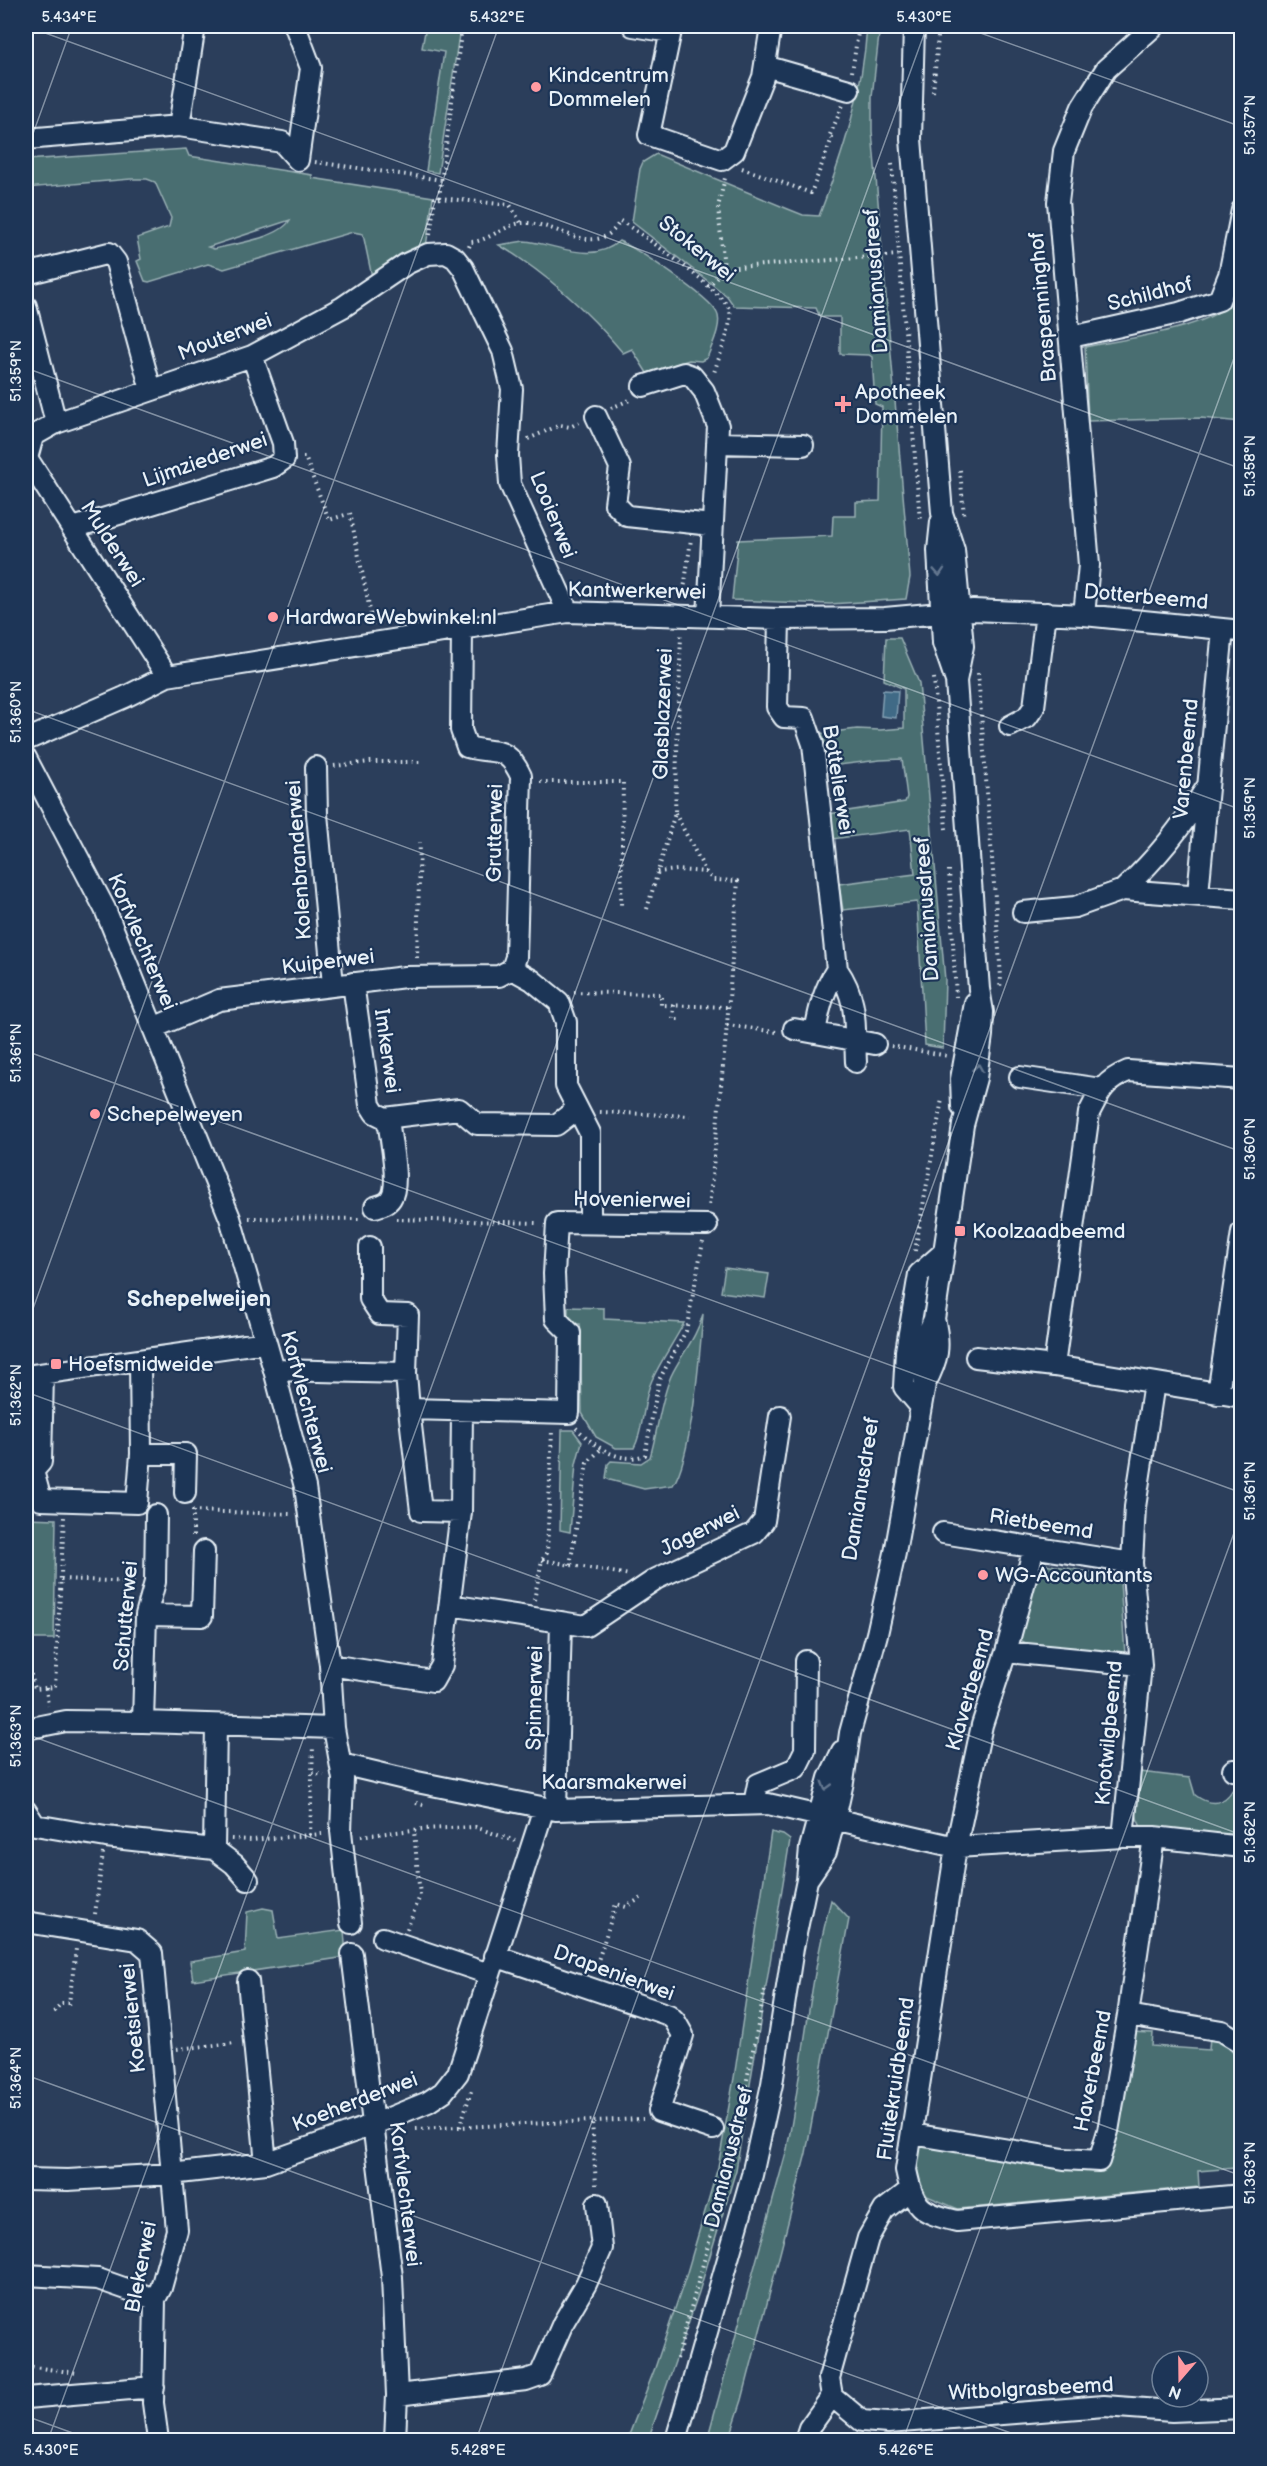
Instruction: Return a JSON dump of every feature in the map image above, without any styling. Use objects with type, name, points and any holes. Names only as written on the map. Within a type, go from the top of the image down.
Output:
[{"type":"street","points":[[179,126],[195,26]]},
{"type":"street","points":[[295,26],[311,68],[298,160]]},
{"type":"street","points":[[633,26],[672,28],[649,135],[725,162],[734,151],[763,77],[771,26]]},
{"type":"street","name":"Braspenninghof","points":[[1084,615],[1089,565],[1058,202],[1064,151],[1082,107],[1106,69],[1154,26]]},
{"type":"street","name":"Damianusdreef","points":[[676,2440],[752,2175],[772,2084],[793,1948],[807,1880],[826,1852],[827,1816],[843,1782],[850,1733],[885,1599],[925,1384],[936,1363],[939,1338],[934,1319],[963,1125],[976,1078],[982,1035],[983,1012],[979,989],[957,681],[943,643],[951,612],[938,550],[942,513],[911,139],[915,30]]},
{"type":"street","points":[[765,66],[849,90]]},
{"type":"street","points":[[26,139],[179,126],[282,142],[298,160]]},
{"type":"street","name":"Schildhof","points":[[1071,337],[1179,313],[1219,300],[1229,275],[1242,210]]},
{"type":"street","points":[[26,274],[109,253],[116,262],[151,390]]},
{"type":"street","points":[[428,254],[446,253],[455,258]]},
{"type":"street","name":"Mouterwei","points":[[29,436],[56,423],[252,357],[343,307],[406,264],[428,254]]},
{"type":"street","name":"Looierwei","points":[[455,258],[463,268],[503,351],[512,389],[508,455],[510,484],[568,612]]},
{"type":"street","points":[[26,306],[56,423]]},
{"type":"street","name":"Lijmziederwei","points":[[73,528],[273,467],[284,459],[283,443],[252,357]]},
{"type":"street","points":[[643,386],[684,373],[692,376],[704,391],[718,426],[708,617]]},
{"type":"street","points":[[596,416],[620,467],[615,504],[627,516],[712,525]]},
{"type":"street","name":"Mulderwei","points":[[29,436],[27,458],[167,676]]},
{"type":"street","points":[[717,443],[803,445]]},
{"type":"street","name":"Dotterbeemd","points":[[951,612],[974,610],[1084,615],[1232,630]]},
{"type":"street","name":"Kantwerkerwei","points":[[26,740],[124,698],[167,676],[568,612],[778,619],[885,618],[951,612]]},
{"type":"street","points":[[1010,726],[1027,717],[1034,707],[1046,613]]},
{"type":"street","name":"Bottelierwei","points":[[778,619],[777,707],[784,717],[804,718],[813,744],[837,969],[848,984],[855,1011],[856,1062]]},
{"type":"street","name":"Grutterwei","points":[[462,629],[461,730],[468,747],[482,751],[503,752],[514,762],[521,776],[516,957],[512,969]]},
{"type":"street","name":"Varenbeemd","points":[[1198,894],[1208,785],[1232,630]]},
{"type":"street","name":"Korfvlechterwei","points":[[26,758],[31,784],[105,909],[230,1218],[274,1370],[305,1486],[330,1665],[334,1728],[343,1779],[341,1834],[351,1923]]},
{"type":"street","name":"Kolenbranderwei","points":[[316,767],[316,814],[333,985]]},
{"type":"street","points":[[1123,890],[1154,861],[1178,832],[1208,785]]},
{"type":"street","points":[[1023,912],[1075,907],[1123,890],[1242,899]]},
{"type":"street","points":[[512,969],[532,980],[559,1002],[566,1022],[566,1086],[590,1132],[590,1222]]},
{"type":"street","name":"Kuiperwei","points":[[153,1028],[219,1000],[416,977],[499,976],[512,969]]},
{"type":"street","points":[[815,1033],[820,1003],[828,982],[837,969]]},
{"type":"street","name":"Imkerwei","points":[[353,983],[370,1105],[375,1113],[385,1118],[459,1109],[477,1124],[556,1125],[578,1110]]},
{"type":"street","points":[[794,1029],[875,1044]]},
{"type":"street","points":[[1054,1366],[1089,1113],[1101,1089],[1113,1077],[1128,1071],[1242,1079]]},
{"type":"street","points":[[1020,1077],[1101,1089]]},
{"type":"street","name":"Imkerwei","points":[[375,1207],[385,1204],[392,1197],[395,1186],[389,1126],[385,1118]]},
{"type":"street","name":"Hovenierwei","points":[[561,1413],[570,1333],[556,1319],[554,1274],[557,1223],[707,1225]]},
{"type":"street","points":[[1218,1394],[1240,1258],[1242,1232]]},
{"type":"street","points":[[370,1247],[369,1299],[380,1314],[408,1315],[406,1373],[421,1511],[461,1512]]},
{"type":"street","points":[[921,1407],[904,1387],[906,1351],[920,1274],[944,1252]]},
{"type":"street","points":[[140,1360],[141,1454],[137,1503],[40,1500],[29,1472],[41,1462],[34,1375],[265,1342]]},
{"type":"street","points":[[976,1357],[1054,1366],[1242,1397]]},
{"type":"street","points":[[274,1370],[406,1373]]},
{"type":"street","name":"Knotwilgbeemd","points":[[1124,1837],[1141,1665],[1132,1563],[1135,1507],[1154,1383]]},
{"type":"street","points":[[409,1410],[561,1413]]},
{"type":"street","points":[[330,1665],[433,1681],[442,1665],[461,1512],[462,1411]]},
{"type":"street","name":"Jagerwei","points":[[450,1605],[586,1626],[656,1579],[754,1533],[764,1521],[780,1416]]},
{"type":"street","points":[[141,1454],[186,1454],[185,1493]]},
{"type":"street","name":"Schutterwei","points":[[143,1722],[146,1615],[155,1582],[156,1515]]},
{"type":"street","name":"Rietbeemd","points":[[943,1533],[1132,1563]]},
{"type":"street","name":"Klaverbeemd","points":[[956,1847],[982,1725],[1006,1652],[1034,1548]]},
{"type":"street","points":[[146,1615],[202,1616],[204,1551]]},
{"type":"street","name":"Spinnerwei","points":[[550,1809],[561,1622]]},
{"type":"street","points":[[1006,1652],[1141,1665]]},
{"type":"street","points":[[754,1804],[758,1784],[796,1768],[805,1750],[806,1661]]},
{"type":"street","points":[[26,1730],[66,1721],[334,1728]]},
{"type":"street","points":[[214,1843],[216,1725]]},
{"type":"street","name":"Kaarsmakerwei","points":[[341,1764],[550,1809],[768,1804],[956,1847],[1124,1837],[1242,1847]]},
{"type":"street","name":"Koeherderwei","points":[[26,2179],[68,2180],[171,2174],[266,2163],[372,2125],[428,2102],[443,2092],[458,2073],[492,1965],[550,1809]]},
{"type":"street","points":[[26,1811],[35,1825],[106,1836],[214,1843],[248,1880]]},
{"type":"street","name":"Haverbeemd","points":[[912,2134],[1064,2159],[1099,2161],[1108,2131],[1128,2015],[1154,1838]]},
{"type":"street","name":"Fluitekruidbeemd","points":[[956,1847],[906,2170],[915,2203],[932,2215],[957,2221],[1242,2195]]},
{"type":"street","name":"Koetsierwei","points":[[26,1922],[137,1940],[152,1953],[171,2174]]},
{"type":"street","points":[[392,1940],[492,1965]]},
{"type":"street","name":"Korfvlechterwei","points":[[352,1954],[392,2277],[397,2395],[395,2440]]},
{"type":"street","name":"Drapenierwei","points":[[492,1965],[589,1988],[669,2015],[683,2035],[659,2111]]},
{"type":"street","name":"Koeherderwei","points":[[248,1981],[266,2163]]},
{"type":"street","points":[[1128,2015],[1222,2031],[1242,2043]]},
{"type":"street","points":[[659,2111],[713,2129]]},
{"type":"street","name":"Blekerwei","points":[[158,2440],[153,2403],[155,2299],[161,2288],[177,2230],[171,2174]]},
{"type":"street","points":[[805,2440],[809,2428],[832,2396],[830,2378],[868,2238],[884,2210],[910,2190]]},
{"type":"street","points":[[397,2395],[526,2380],[540,2375],[563,2323],[586,2284],[602,2248],[597,2204]]},
{"type":"street","points":[[26,2275],[98,2279],[155,2299]]},
{"type":"street","points":[[26,2398],[154,2387]]},
{"type":"street","name":"Witbolgrasbeemd","points":[[832,2396],[862,2421],[888,2423],[1104,2406],[1172,2411],[1242,2408]]},
{"type":"path","points":[[439,198],[462,26]]},
{"type":"path","points":[[724,268],[718,207],[725,162],[811,193],[832,138],[829,136],[849,90],[860,26]]},
{"type":"path","points":[[298,160],[442,180]]},
{"type":"path","name":"Damianusdreef","points":[[891,160],[920,522]]},
{"type":"path","points":[[428,254],[435,198],[510,205],[521,223],[479,241],[471,242],[468,251],[455,258]]},
{"type":"path","name":"Stokerwei","points":[[521,223],[580,238],[603,238],[615,230],[620,221],[664,250],[720,296],[730,310],[730,316],[712,378],[704,391]]},
{"type":"path","points":[[708,287],[724,268],[898,255]]},
{"type":"path","points":[[284,459],[304,457],[329,520],[347,514],[376,643]]},
{"type":"path","name":"Glasblazerwei","points":[[647,909],[675,813],[681,616]]},
{"type":"path","name":"Damianusdreef","points":[[933,673],[946,836]]},
{"type":"path","points":[[316,767],[370,762],[423,762]]},
{"type":"path","points":[[521,782],[623,782],[621,908]]},
{"type":"path","name":"Glasblazerwei","points":[[675,813],[706,872]]},
{"type":"path","points":[[416,977],[420,840]]},
{"type":"path","name":"Damianusdreef","points":[[948,859],[956,999]]},
{"type":"path","points":[[561,1413],[600,1450],[634,1459],[645,1455],[659,1380],[686,1331],[707,1225],[727,1025],[738,881],[713,880],[706,872],[677,870],[657,872]]},
{"type":"path","points":[[559,1002],[572,992],[661,994],[661,1005],[728,1007]]},
{"type":"path","points":[[674,1005],[673,1019],[682,1019]]},
{"type":"path","points":[[727,1025],[786,1034],[794,1029]]},
{"type":"path","points":[[875,1044],[954,1058]]},
{"type":"path","points":[[913,1262],[939,1110],[945,1089]]},
{"type":"path","points":[[578,1110],[690,1116]]},
{"type":"path","points":[[531,1616],[542,1560],[547,1553],[561,1413]]},
{"type":"path","points":[[570,1565],[587,1463],[600,1450]]},
{"type":"path","points":[[26,1657],[35,1689],[55,1687],[64,1501]]},
{"type":"path","points":[[204,1551],[193,1547],[194,1511],[309,1515]]},
{"type":"path","name":"Jagerwei","points":[[542,1560],[656,1579]]},
{"type":"path","points":[[61,1579],[155,1582]]},
{"type":"path","points":[[310,1835],[313,1742]]},
{"type":"path","points":[[214,1843],[310,1835],[475,1827],[516,1841]]},
{"type":"path","points":[[392,1940],[420,1896],[414,1831]]},
{"type":"path","points":[[54,2012],[61,2003],[69,2003],[106,1836]]},
{"type":"path","points":[[589,1988],[616,1904],[626,1907],[641,1898]]},
{"type":"path","points":[[160,2050],[254,2042]]},
{"type":"path","points":[[413,2129],[651,2119],[659,2111]]},
{"type":"path","points":[[592,2121],[597,2204]]},
{"type":"green space","points":[[426,26],[460,28],[438,173],[426,171],[444,52],[422,48]]},
{"type":"green space","points":[[867,26],[880,26],[872,97],[872,131],[910,577],[906,599],[830,604],[732,600],[738,540],[832,536],[833,516],[856,516],[856,502],[880,501],[882,407],[875,404],[872,357],[840,354],[840,317],[820,317],[816,308],[734,306],[727,296],[632,222],[640,169],[643,162],[656,154],[803,215],[819,216],[836,169],[856,99]]},
{"type":"green space","points":[[186,149],[189,156],[433,197],[426,247],[372,277],[363,234],[353,232],[224,269],[208,264],[149,282],[145,281],[137,261],[141,259],[137,238],[169,227],[171,218],[155,182],[147,179],[131,179],[26,188],[26,160]],"holes":[[[290,220],[285,226],[267,236],[214,249],[208,247]]]},
{"type":"green space","points":[[524,241],[585,253],[597,252],[619,241],[640,253],[687,285],[717,313],[718,329],[707,358],[701,361],[689,360],[647,373],[632,349],[623,353],[565,294],[534,268],[499,245]]},
{"type":"green space","points":[[1241,260],[1241,422],[1201,418],[1088,421],[1085,347],[1182,327],[1216,313],[1227,305],[1233,295]]},
{"type":"green space","points":[[886,638],[900,638],[919,683],[945,980],[943,1048],[925,1045],[917,902],[843,910],[839,884],[915,874],[910,829],[832,839],[829,814],[905,802],[907,797],[902,759],[822,767],[817,734],[857,729],[904,728],[904,689],[884,680]]},
{"type":"green space","points":[[725,1268],[769,1274],[765,1298],[721,1292]]},
{"type":"green space","points":[[568,1307],[604,1308],[604,1319],[684,1323],[652,1380],[638,1440],[634,1448],[616,1448],[596,1437],[582,1413],[580,1324],[568,1324]]},
{"type":"green space","points":[[703,1314],[690,1429],[680,1471],[673,1485],[644,1489],[606,1478],[608,1464],[611,1461],[641,1463],[650,1457],[667,1386]]},
{"type":"green space","points":[[562,1430],[573,1430],[582,1442],[576,1464],[570,1532],[560,1530]]},
{"type":"green space","points":[[26,1518],[56,1519],[54,1639],[28,1639],[26,1631]]},
{"type":"green space","points":[[1045,1564],[1117,1577],[1120,1581],[1125,1655],[1032,1646],[1022,1641],[1019,1633],[1039,1567]]},
{"type":"green space","points":[[1140,1772],[1190,1778],[1195,1795],[1209,1802],[1225,1798],[1237,1781],[1241,1781],[1241,1839],[1143,1829],[1136,1810]]},
{"type":"green space","points":[[771,1832],[783,1835],[790,1840],[736,2170],[699,2292],[648,2440],[624,2440],[629,2435],[655,2368],[686,2276],[718,2167],[734,2078]]},
{"type":"green space","points":[[831,1900],[849,1919],[806,2153],[742,2400],[729,2440],[707,2440],[787,2149],[817,1962]]},
{"type":"green space","points":[[263,1908],[273,1910],[278,1939],[344,1930],[346,1957],[193,1980],[190,1961],[245,1952],[247,1912]]},
{"type":"green space","points":[[1129,2032],[1153,2033],[1152,2046],[1209,2050],[1210,2036],[1221,2040],[1240,2060],[1241,2186],[1237,2186],[1235,2168],[1198,2171],[1199,2187],[958,2209],[927,2196],[915,2170],[915,2157],[921,2144],[1104,2167],[1112,2155],[1131,2053]]},
{"type":"water","points":[[883,690],[898,691],[896,718],[881,716]]},
{"type":"place","name":"Kindcentrum Dommelen","points":[[536,87]]},
{"type":"place","name":"Apotheek Dommelen","points":[[843,404]]},
{"type":"place","name":"HardwareWebwinkel.nl","points":[[273,617]]},
{"type":"place","name":"Schepelweyen","points":[[95,1114]]},
{"type":"place","name":"Koolzaadbeemd","points":[[960,1231]]},
{"type":"place","name":"Hoefsmidweide","points":[[56,1364]]},
{"type":"place","name":"WG-Accountants","points":[[983,1575]]},
{"type":"district","name":"Schepelweijen","points":[[199,1299]]}]
